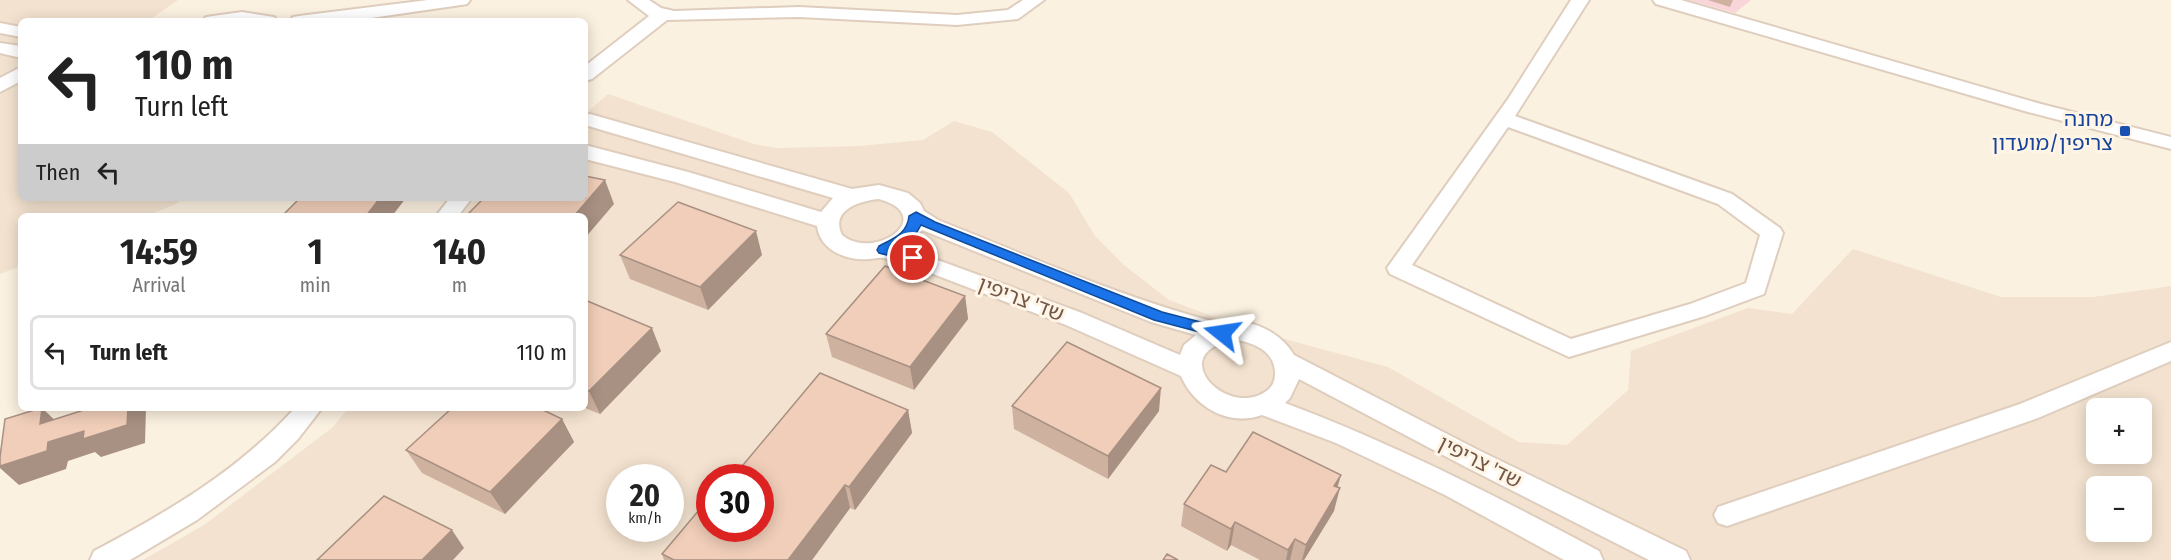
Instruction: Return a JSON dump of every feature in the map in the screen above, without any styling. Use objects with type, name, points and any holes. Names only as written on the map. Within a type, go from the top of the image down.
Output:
[{"type":"street","points":[[328,18],[386,12],[461,0]]},
{"type":"street","points":[[637,0],[655,12],[674,16],[799,12],[957,20],[1012,15],[1035,0]]},
{"type":"street","points":[[1504,119],[1725,199],[1772,233],[1756,288],[1697,310],[1569,348],[1398,268],[1504,119],[1554,45],[1580,0]]},
{"type":"street","points":[[1662,0],[2035,108],[2171,143]]},
{"type":"street","points":[[359,18],[386,12]]},
{"type":"street","points":[[588,73],[663,14]]},
{"type":"street","points":[[0,28],[18,31]]},
{"type":"street","points":[[0,48],[18,51]]},
{"type":"street","points":[[0,86],[18,75]]},
{"type":"street","points":[[2035,108],[2171,154]]},
{"type":"street","points":[[590,120],[852,196]]},
{"type":"street","points":[[588,153],[681,177],[827,221]]},
{"type":"street","points":[[872,192],[893,194],[904,199],[912,207],[916,216],[914,226],[908,236],[884,250],[868,252],[841,247],[830,235],[827,221],[832,212],[852,196],[872,192]]},
{"type":"street","name":"שד' צריפין","points":[[916,216],[930,225],[1159,316],[1222,333]]},
{"type":"street","name":"שד' צריפין","points":[[884,250],[913,258],[1074,319],[1189,369]]},
{"type":"street","points":[[1237,331],[1268,341],[1280,350],[1287,362],[1288,375],[1285,387],[1276,398],[1262,405],[1246,408],[1229,407],[1214,401],[1201,392],[1193,381],[1189,369],[1191,357],[1197,346],[1208,338],[1237,331]]},
{"type":"street","points":[[1727,515],[2029,411],[2171,351]]},
{"type":"street","name":"שד' צריפין","points":[[1287,362],[1471,458],[1676,560]]},
{"type":"street","name":"שד' צריפין","points":[[1262,405],[1345,436],[1454,487],[1589,560]]},
{"type":"street","points":[[104,560],[132,546],[217,492],[263,456],[307,411]]},
{"type":"shaded area","points":[[0,0],[178,0],[152,18],[18,18],[18,201],[180,201],[154,213],[18,213],[18,267],[0,274]]},
{"type":"shaded area","points":[[1689,0],[1751,0],[1735,13]]},
{"type":"shaded area","points":[[608,94],[754,144],[777,148],[859,146],[923,140],[954,121],[992,132],[1069,193],[1095,236],[1124,265],[1169,300],[1244,328],[1388,367],[1519,442],[1567,445],[1628,390],[1631,351],[1748,308],[1792,314],[1853,249],[2001,297],[2093,297],[2171,286],[2171,560],[143,560],[204,525],[333,427],[346,411],[588,411],[588,213],[463,213],[473,201],[588,201],[588,111]]},
{"type":"building","points":[[588,177],[605,180],[588,200]]},
{"type":"building","points":[[297,201],[378,201],[368,213],[285,213]]},
{"type":"building","points":[[481,201],[587,201],[577,213],[469,213]]},
{"type":"building","points":[[678,202],[756,231],[700,287],[620,255]]},
{"type":"building","points":[[885,266],[965,296],[910,367],[826,334]]},
{"type":"building","points":[[588,301],[652,328],[588,390]]},
{"type":"building","points":[[1067,342],[1161,388],[1108,456],[1012,406]]},
{"type":"building","points":[[820,373],[908,410],[849,487],[845,485],[788,560],[674,560],[662,554],[672,542],[684,542],[684,528],[696,514],[696,542],[774,542],[774,464],[744,464]]},
{"type":"building","points":[[32,411],[42,411],[40,424],[81,411],[128,411],[127,425],[83,439],[84,431],[48,442],[47,451],[0,466],[5,419]]},
{"type":"building","points":[[449,411],[545,411],[562,419],[490,492],[406,450]]},
{"type":"building","points":[[1253,432],[1341,475],[1334,486],[1340,488],[1306,545],[1295,539],[1288,550],[1235,522],[1231,529],[1184,504],[1211,465],[1226,472]]},
{"type":"building","points":[[384,496],[452,530],[422,560],[317,560]]},
{"type":"building","points":[[1167,554],[1178,560],[1163,560]]},
{"type":"place","name":"מחנה צריפין/מועדון","points":[[2125,131]]},
{"type":"route","points":[[913,258],[884,250],[908,236],[914,226],[916,216],[930,225],[1159,316],[1222,333]]}]
